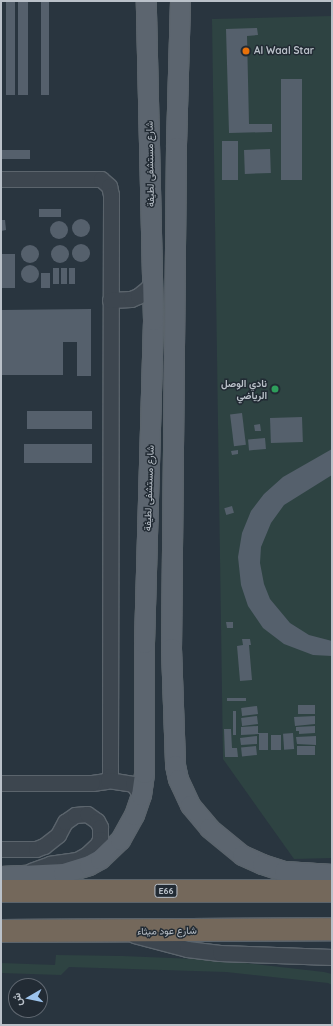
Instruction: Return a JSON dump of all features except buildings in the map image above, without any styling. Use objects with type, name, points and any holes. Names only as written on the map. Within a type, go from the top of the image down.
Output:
[{"type":"highway","name":"E66","points":[[1,891],[332,891]]},
{"type":"highway","name":"شارع عود ميثاء","points":[[1,931],[332,930]]},
{"type":"main road","name":"شارع مستشفى لطيفة","points":[[1,876],[63,873],[89,865],[100,859],[120,840],[134,815],[141,795],[144,765],[144,643],[153,320],[146,1]]},
{"type":"main road","points":[[180,1],[176,132],[171,648],[175,765],[178,779],[190,805],[209,828],[242,855],[262,864],[284,871],[332,874]]},
{"type":"main road","points":[[144,643],[147,651],[155,656],[163,656],[171,648]]},
{"type":"street","points":[[1,179],[95,179],[101,180],[109,186],[112,195],[116,300],[110,772],[108,780]]},
{"type":"street","points":[[116,300],[138,296],[148,288],[152,280]]},
{"type":"street","points":[[116,300],[141,307],[153,320]]},
{"type":"street","points":[[1,783],[92,783],[108,780],[133,784],[141,795]]},
{"type":"street","points":[[1,849],[36,849],[44,846],[58,835],[65,822],[75,815],[87,814],[97,821],[100,826],[100,839],[98,844],[86,856],[77,860],[36,868],[23,875]]},
{"type":"street","points":[[124,931],[155,942],[187,949],[220,953],[332,957]]},
{"type":"green space","name":"نادي الوصل الرياضي","points":[[332,16],[332,858],[294,859],[223,759],[212,19]]},
{"type":"green space","points":[[56,955],[220,960],[324,972],[332,974],[332,985],[328,983],[226,972],[69,967],[61,975],[1,973],[1,963],[55,965]]},
{"type":"place","name":"Al Waal Star","points":[[246,51]]},
{"type":"place","name":"نادي الوصل الرياضي","points":[[275,389]]}]
